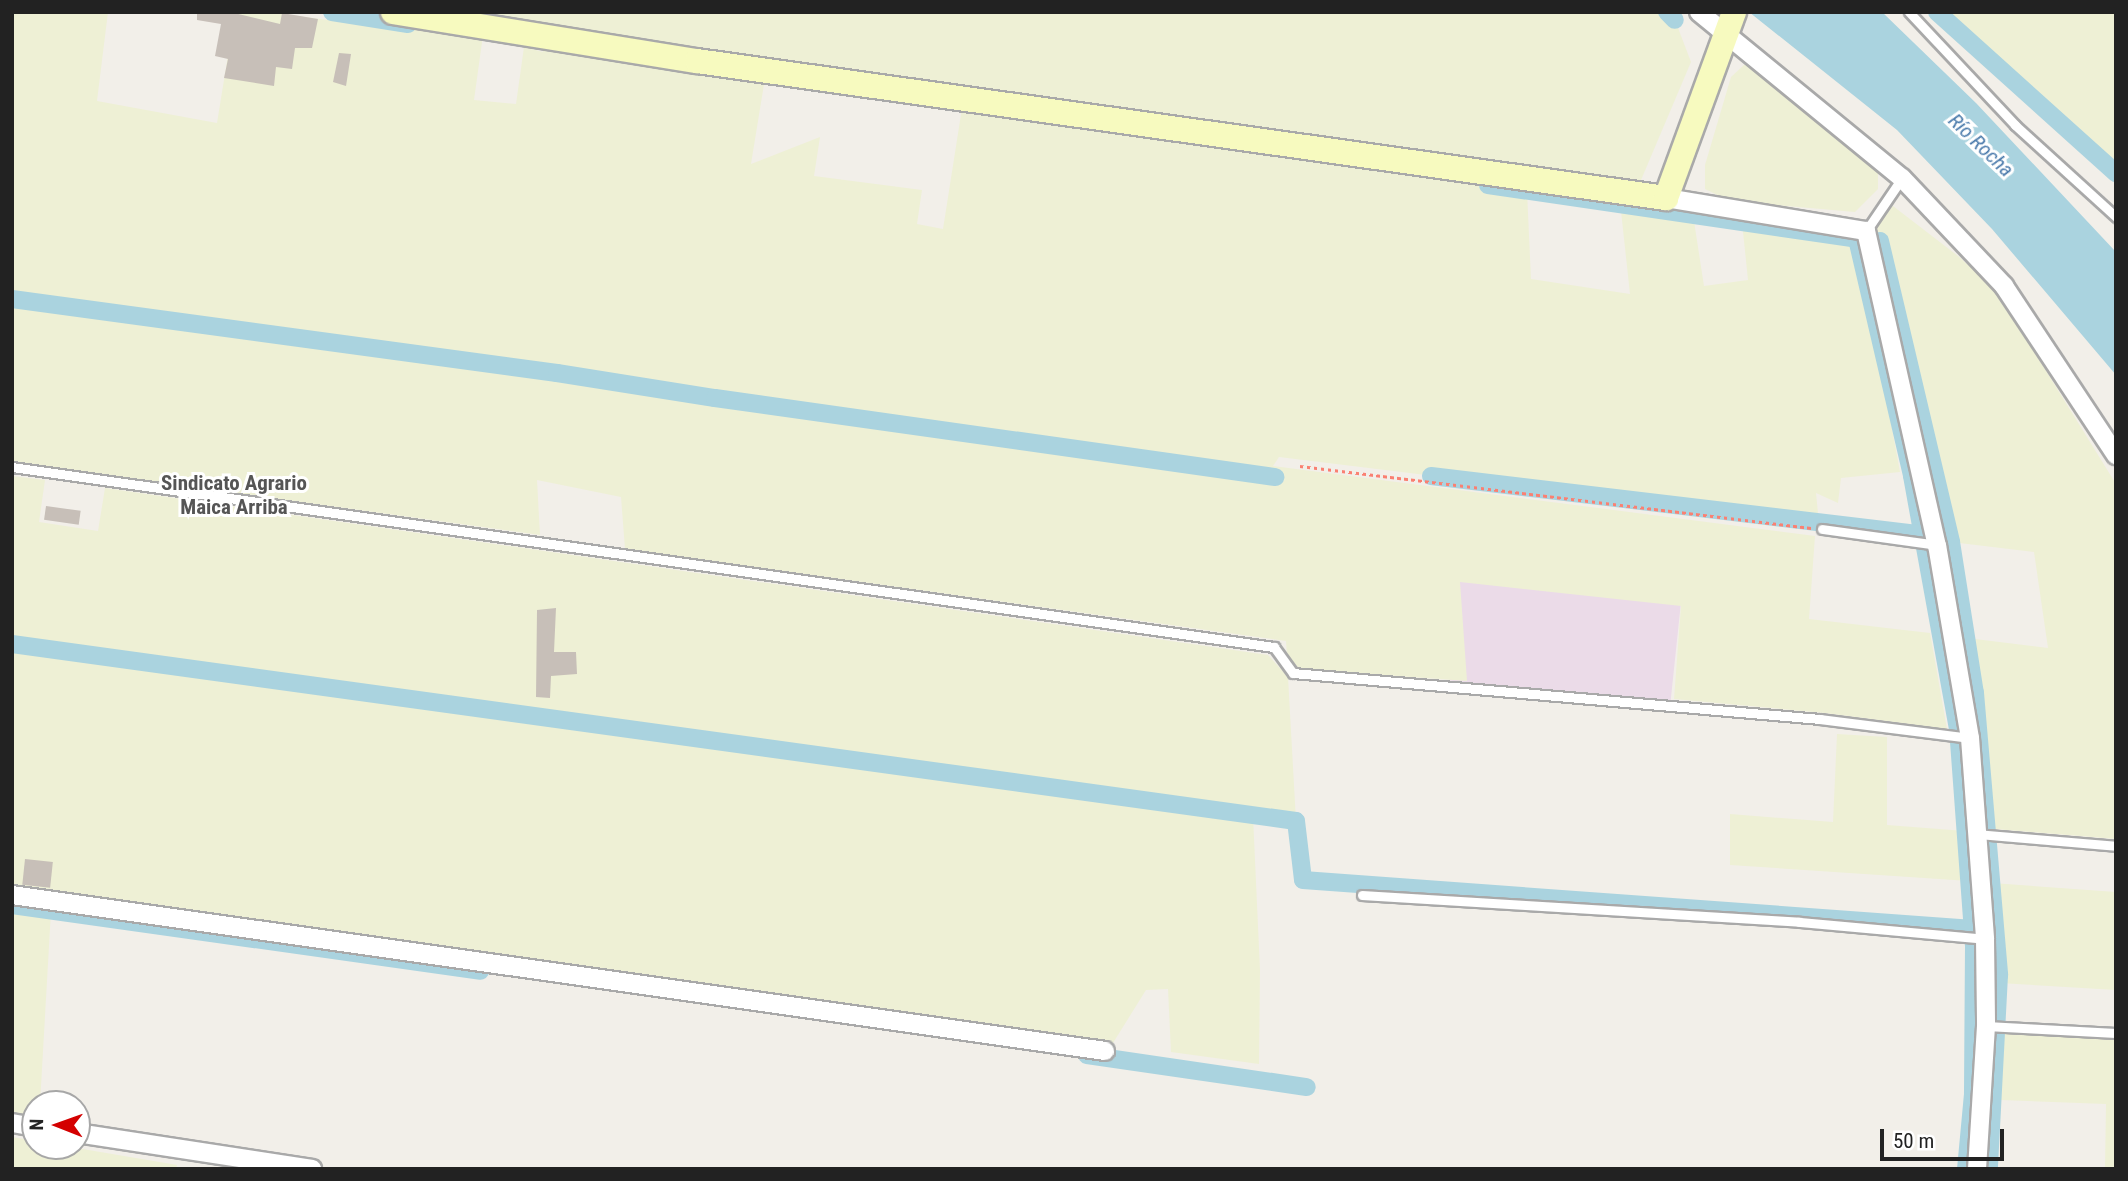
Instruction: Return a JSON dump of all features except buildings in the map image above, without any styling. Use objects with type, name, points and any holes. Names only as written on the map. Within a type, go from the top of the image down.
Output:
[{"type":"street","points":[[393,12],[696,61],[1666,198],[1866,231],[1937,545],[1970,738],[1985,939],[1986,1026],[1977,1169]]},
{"type":"street","points":[[1699,12],[1729,24],[1902,178],[2004,286],[2116,455]]},
{"type":"street","points":[[1666,198],[1729,24]]},
{"type":"street","points":[[12,895],[1105,1051]]},
{"type":"street","points":[[91,1135],[312,1169]]},
{"type":"lane","points":[[1909,12],[2015,125],[2116,217]]},
{"type":"lane","points":[[1866,231],[1902,178]]},
{"type":"lane","points":[[12,467],[1274,647],[1293,673],[1793,717],[1970,738]]},
{"type":"lane","points":[[1822,529],[1937,545]]},
{"type":"lane","points":[[1977,834],[2116,846]]},
{"type":"lane","points":[[1362,895],[1799,922],[1985,939]]},
{"type":"lane","points":[[1986,1026],[2116,1033]]},
{"type":"path","points":[[1300,466],[1822,529]]},
{"type":"shaded area","points":[[1460,581],[1681,604],[1670,704],[1450,680]]},
{"type":"green space","points":[[12,12],[108,12],[97,101],[217,123],[235,12],[267,12],[358,24],[360,17],[483,35],[474,100],[516,104],[524,47],[543,52],[543,45],[765,78],[751,164],[820,137],[814,176],[922,190],[917,224],[943,229],[962,108],[1527,191],[1531,279],[1630,294],[1621,211],[1694,221],[1704,286],[1748,280],[1742,222],[1857,239],[1900,422],[1891,423],[1900,472],[1841,478],[1838,503],[1816,493],[1819,523],[1279,457],[1273,466],[1815,536],[1809,619],[1930,633],[1947,729],[1825,713],[1674,699],[1681,606],[1460,582],[1467,681],[1300,669],[1287,657],[1286,641],[625,549],[621,497],[537,480],[540,535],[12,462]]},
{"type":"green space","points":[[453,12],[1667,12],[1675,20],[1691,62],[1641,180],[1625,185]]},
{"type":"green space","points":[[1937,12],[2116,12],[2116,173],[2048,111]]},
{"type":"green space","points":[[1744,65],[1755,66],[1878,172],[1878,189],[1855,212],[1730,201],[1705,189],[1705,165],[1731,77]]},
{"type":"green space","points":[[1893,206],[1958,256],[1996,290],[2116,484],[2116,839],[1995,829],[1975,639],[2048,648],[2034,552],[1951,542],[1876,230],[1883,215]]},
{"type":"green space","points":[[12,476],[45,480],[39,522],[98,531],[105,488],[1268,655],[1288,677],[1296,821],[1253,816],[1260,970],[1259,1064],[1171,1052],[1168,989],[1146,990],[1113,1043],[12,886]],"holes":[[[495,706],[579,717],[614,728],[486,711]]]},
{"type":"green space","points":[[1837,734],[1887,737],[1887,825],[1965,831],[1969,881],[1730,865],[1730,814],[1833,822]]},
{"type":"green space","points":[[1992,883],[2116,892],[2116,990],[1999,983]]},
{"type":"green space","points":[[12,905],[51,911],[41,1090],[21,1090],[21,1119],[12,1117]]},
{"type":"green space","points":[[2003,1033],[2116,1040],[2116,1169],[2105,1169],[2106,1104],[2001,1100]]},
{"type":"green space","points":[[12,1137],[21,1139],[21,1160],[91,1160],[91,1150],[177,1165],[176,1169],[12,1169]]},
{"type":"water","name":"Río Rocha","points":[[1749,12],[1882,12],[1976,103],[2116,252],[2116,375],[1992,229],[1897,130]]},
{"type":"waterway","points":[[332,12],[408,24]]},
{"type":"waterway","points":[[1667,12],[1675,20]]},
{"type":"waterway","points":[[1937,12],[2116,173]]},
{"type":"waterway","points":[[1488,185],[1857,239],[1912,476],[1958,728],[1974,947],[1973,1094],[1966,1169]]},
{"type":"waterway","points":[[1880,241],[1951,542],[1975,693],[1999,975],[1989,1169]]},
{"type":"waterway","points":[[12,299],[557,373],[1275,477]]},
{"type":"waterway","points":[[1431,476],[1923,535]]},
{"type":"waterway","points":[[12,644],[1296,821],[1303,880],[1973,929]]},
{"type":"waterway","points":[[12,905],[480,971]]},
{"type":"waterway","points":[[1087,1055],[1307,1087]]},
{"type":"district","name":"Sindicato Agrario Maica Arriba","points":[[234,495]]}]
